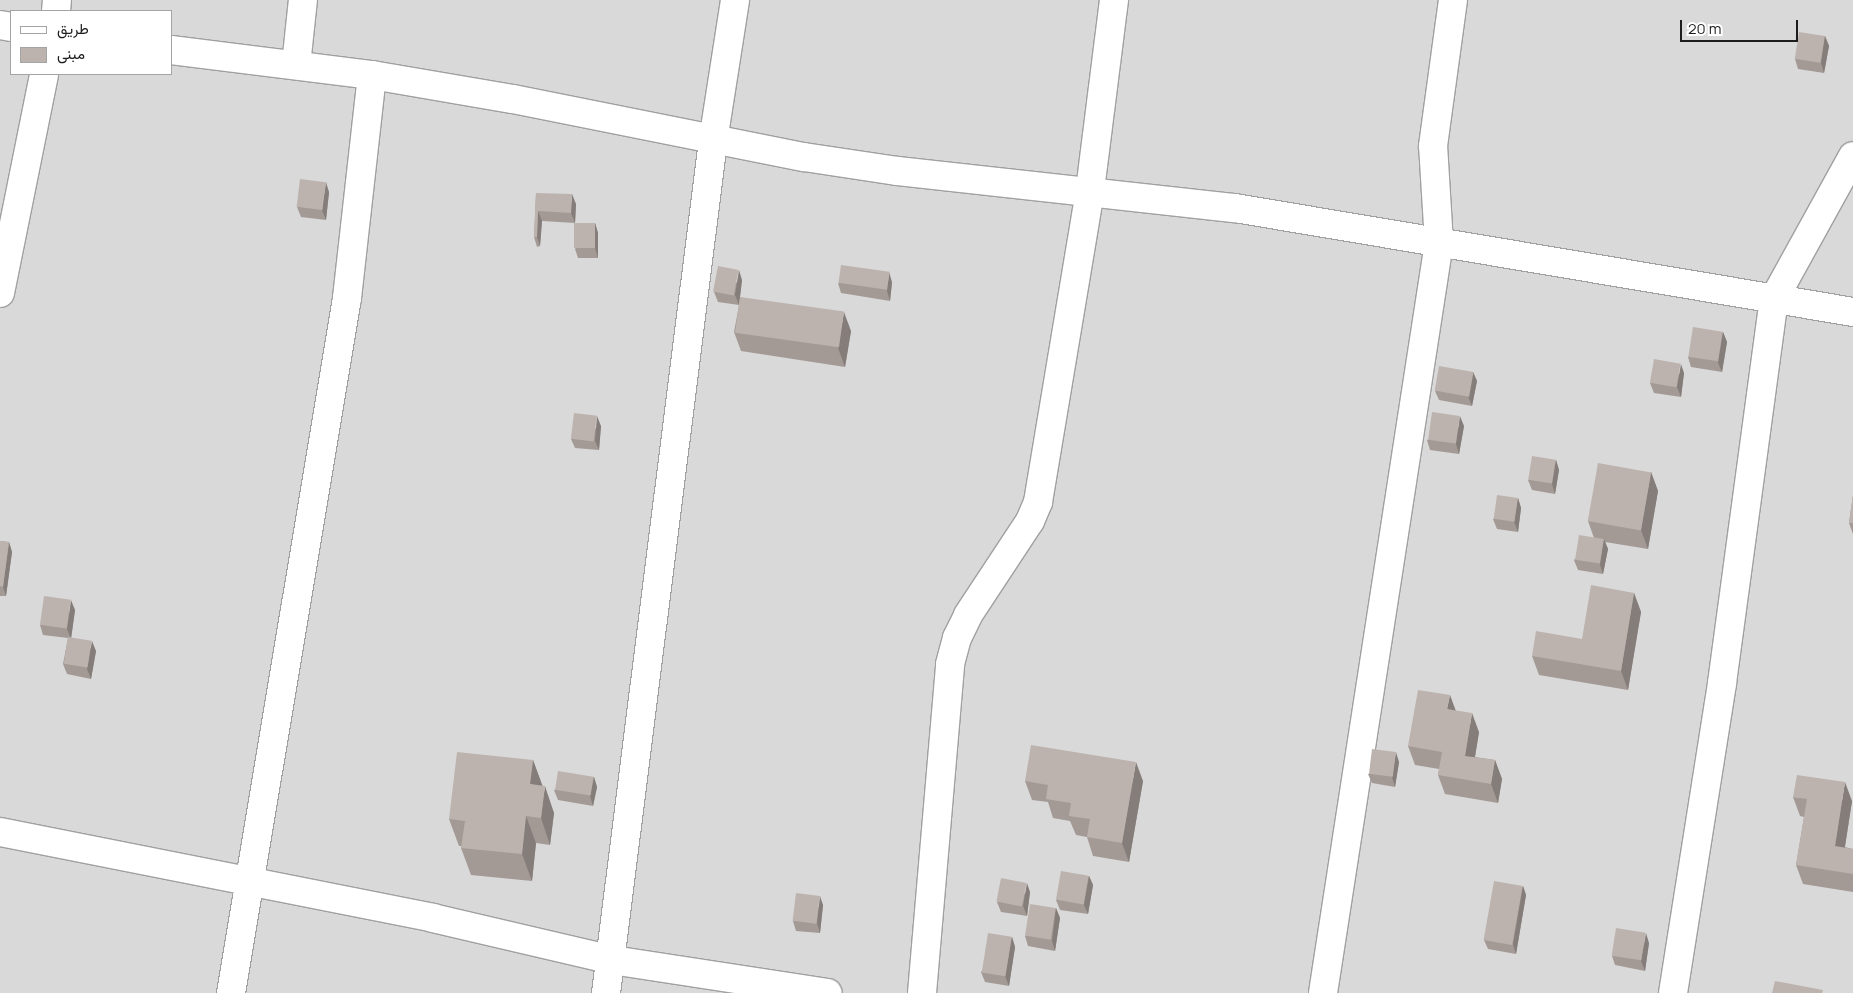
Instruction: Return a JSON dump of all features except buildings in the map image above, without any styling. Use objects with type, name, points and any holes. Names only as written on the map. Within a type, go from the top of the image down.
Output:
[{"type":"street","points":[[296,65],[303,0]]},
{"type":"street","points":[[606,993],[612,960],[643,684],[688,355],[713,141],[735,0]]},
{"type":"street","points":[[922,993],[937,785],[950,664],[957,638],[968,615],[1030,521],[1038,502],[1090,190],[1114,0]]},
{"type":"street","points":[[1323,993],[1439,243],[1433,146],[1453,0]]},
{"type":"street","points":[[172,50],[372,76],[615,118],[713,141],[898,171],[1090,190],[1235,208],[1853,312]]},
{"type":"street","points":[[0,293],[44,75]]},
{"type":"street","points":[[231,993],[347,298],[372,76]]},
{"type":"street","points":[[1673,993],[1722,683],[1774,299],[1853,156]]},
{"type":"street","points":[[0,832],[433,918],[612,960],[827,993]]},
{"type":"shaded area","points":[[0,0],[1853,0],[1853,993],[0,993]]}]
